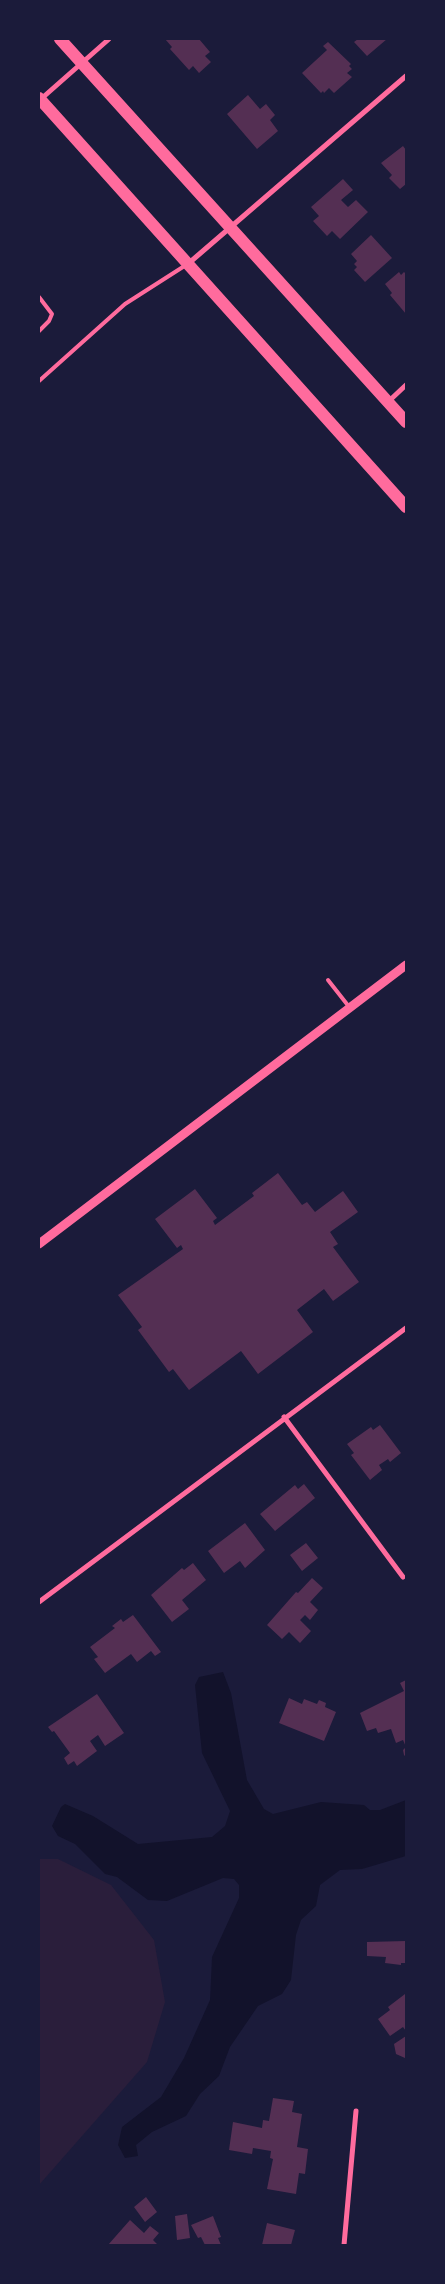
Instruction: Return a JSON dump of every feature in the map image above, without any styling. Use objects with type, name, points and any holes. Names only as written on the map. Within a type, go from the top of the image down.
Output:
[{"type":"main road","points":[[60,39],[406,422]]},
{"type":"main road","points":[[40,99],[406,507]]},
{"type":"street","points":[[40,99],[109,39]]},
{"type":"street","points":[[188,264],[406,76]]},
{"type":"street","points":[[388,401],[406,385]]},
{"type":"street","points":[[39,1244],[406,965]]},
{"type":"street","points":[[39,1602],[284,1417],[406,1328]]},
{"type":"street","points":[[284,1417],[403,1577]]},
{"type":"street","points":[[344,2245],[356,2111]]},
{"type":"lane","points":[[40,378],[125,304],[188,264]]},
{"type":"lane","points":[[39,297],[52,314],[49,321],[39,331]]},
{"type":"lane","points":[[328,980],[350,1008]]},
{"type":"shaded area","points":[[223,1672],[231,1693],[247,1780],[264,1809],[273,1814],[321,1802],[364,1805],[370,1810],[380,1810],[406,1800],[406,1856],[362,1869],[340,1870],[320,1885],[316,1906],[301,1920],[296,1935],[291,1980],[282,1994],[258,2006],[230,2047],[219,2076],[200,2094],[186,2116],[152,2132],[136,2145],[138,2156],[125,2158],[118,2145],[122,2127],[161,2097],[184,2058],[210,2000],[212,1957],[239,1898],[239,1885],[234,1879],[223,1878],[167,1901],[148,1900],[117,1877],[105,1874],[75,1844],[58,1836],[52,1826],[61,1807],[65,1804],[93,1816],[138,1844],[212,1837],[225,1826],[230,1811],[202,1753],[195,1685],[199,1677]]},
{"type":"shaded area","points":[[39,1859],[58,1859],[111,1885],[154,1940],[165,2002],[147,2062],[39,2185]]},
{"type":"building","points":[[165,39],[199,39],[210,52],[205,56],[211,62],[199,73],[193,66],[189,70],[170,49],[172,47]]},
{"type":"building","points":[[358,39],[387,39],[367,56],[354,42]]},
{"type":"building","points":[[328,42],[351,64],[349,66],[352,69],[347,73],[352,77],[334,93],[329,88],[324,93],[323,91],[321,93],[302,73],[327,50],[323,46]]},
{"type":"building","points":[[248,95],[260,109],[266,104],[275,115],[270,120],[278,131],[257,149],[227,114]]},
{"type":"building","points":[[403,146],[406,150],[406,184],[400,189],[389,178],[392,175],[381,163]]},
{"type":"building","points":[[343,179],[353,190],[341,200],[348,207],[356,200],[368,212],[340,239],[332,231],[327,236],[313,221],[319,216],[311,207]]},
{"type":"building","points":[[371,235],[392,258],[365,282],[354,270],[357,267],[354,264],[357,261],[351,254]]},
{"type":"building","points":[[399,272],[401,275],[404,272],[406,274],[406,314],[390,295],[392,293],[385,284]]},
{"type":"building","points":[[278,1173],[302,1205],[307,1202],[315,1212],[343,1191],[358,1212],[330,1232],[338,1244],[333,1247],[359,1282],[333,1301],[324,1289],[297,1310],[313,1332],[258,1374],[241,1351],[189,1390],[173,1369],[169,1372],[138,1330],[142,1327],[118,1295],[183,1249],[181,1245],[177,1248],[155,1219],[195,1189],[217,1218],[213,1221],[215,1225],[254,1196],[252,1193]]},
{"type":"building","points":[[380,1425],[401,1453],[390,1462],[388,1459],[379,1465],[382,1470],[370,1480],[351,1455],[354,1453],[347,1444],[371,1427],[373,1430]]},
{"type":"building","points":[[304,1484],[315,1498],[275,1531],[260,1514],[295,1485],[298,1489]]},
{"type":"building","points":[[245,1523],[265,1550],[245,1568],[240,1561],[224,1573],[208,1551]]},
{"type":"building","points":[[306,1543],[318,1558],[302,1571],[290,1555]]},
{"type":"building","points":[[193,1563],[206,1580],[182,1600],[189,1609],[172,1622],[151,1595],[182,1568],[184,1570]]},
{"type":"building","points":[[312,1578],[323,1588],[310,1602],[318,1610],[310,1620],[305,1615],[300,1620],[311,1631],[300,1643],[289,1632],[282,1639],[267,1625],[296,1592],[298,1593]]},
{"type":"building","points":[[133,1615],[161,1652],[155,1656],[151,1651],[137,1662],[131,1654],[105,1673],[94,1659],[98,1657],[90,1647],[115,1628],[112,1626],[121,1619],[123,1622]]},
{"type":"building","points":[[406,1680],[406,1747],[403,1740],[396,1743],[391,1729],[378,1733],[376,1728],[367,1731],[360,1713],[404,1691],[400,1683]]},
{"type":"building","points":[[97,1694],[124,1733],[105,1746],[98,1735],[90,1741],[97,1751],[77,1766],[74,1761],[68,1765],[64,1758],[70,1753],[54,1731],[52,1732],[48,1727]]},
{"type":"building","points":[[289,1698],[302,1704],[304,1699],[317,1704],[319,1700],[326,1703],[325,1707],[336,1712],[324,1741],[279,1723]]},
{"type":"building","points":[[406,1747],[406,1757],[403,1750]]},
{"type":"building","points":[[406,1941],[406,1963],[401,1963],[401,1965],[385,1963],[386,1957],[367,1956],[367,1942]]},
{"type":"building","points":[[405,1994],[406,2031],[403,2027],[390,2036],[378,2019],[390,2010],[388,2007]]},
{"type":"building","points":[[406,2036],[405,2058],[396,2054],[394,2044]]},
{"type":"building","points":[[273,2098],[294,2101],[292,2112],[302,2114],[297,2147],[308,2149],[305,2174],[299,2173],[296,2194],[267,2189],[273,2159],[270,2158],[271,2151],[253,2148],[252,2154],[229,2150],[233,2122],[262,2128],[263,2120],[269,2121]]},
{"type":"building","points":[[146,2197],[157,2212],[145,2222],[134,2207]]},
{"type":"building","points":[[187,2214],[190,2238],[177,2240],[175,2216]]},
{"type":"building","points":[[213,2216],[221,2237],[218,2238],[221,2245],[205,2245],[201,2237],[198,2238],[191,2225]]},
{"type":"building","points":[[130,2220],[144,2233],[150,2226],[159,2233],[153,2240],[158,2245],[108,2245]]},
{"type":"building","points":[[267,2223],[295,2230],[291,2245],[262,2245]]}]
